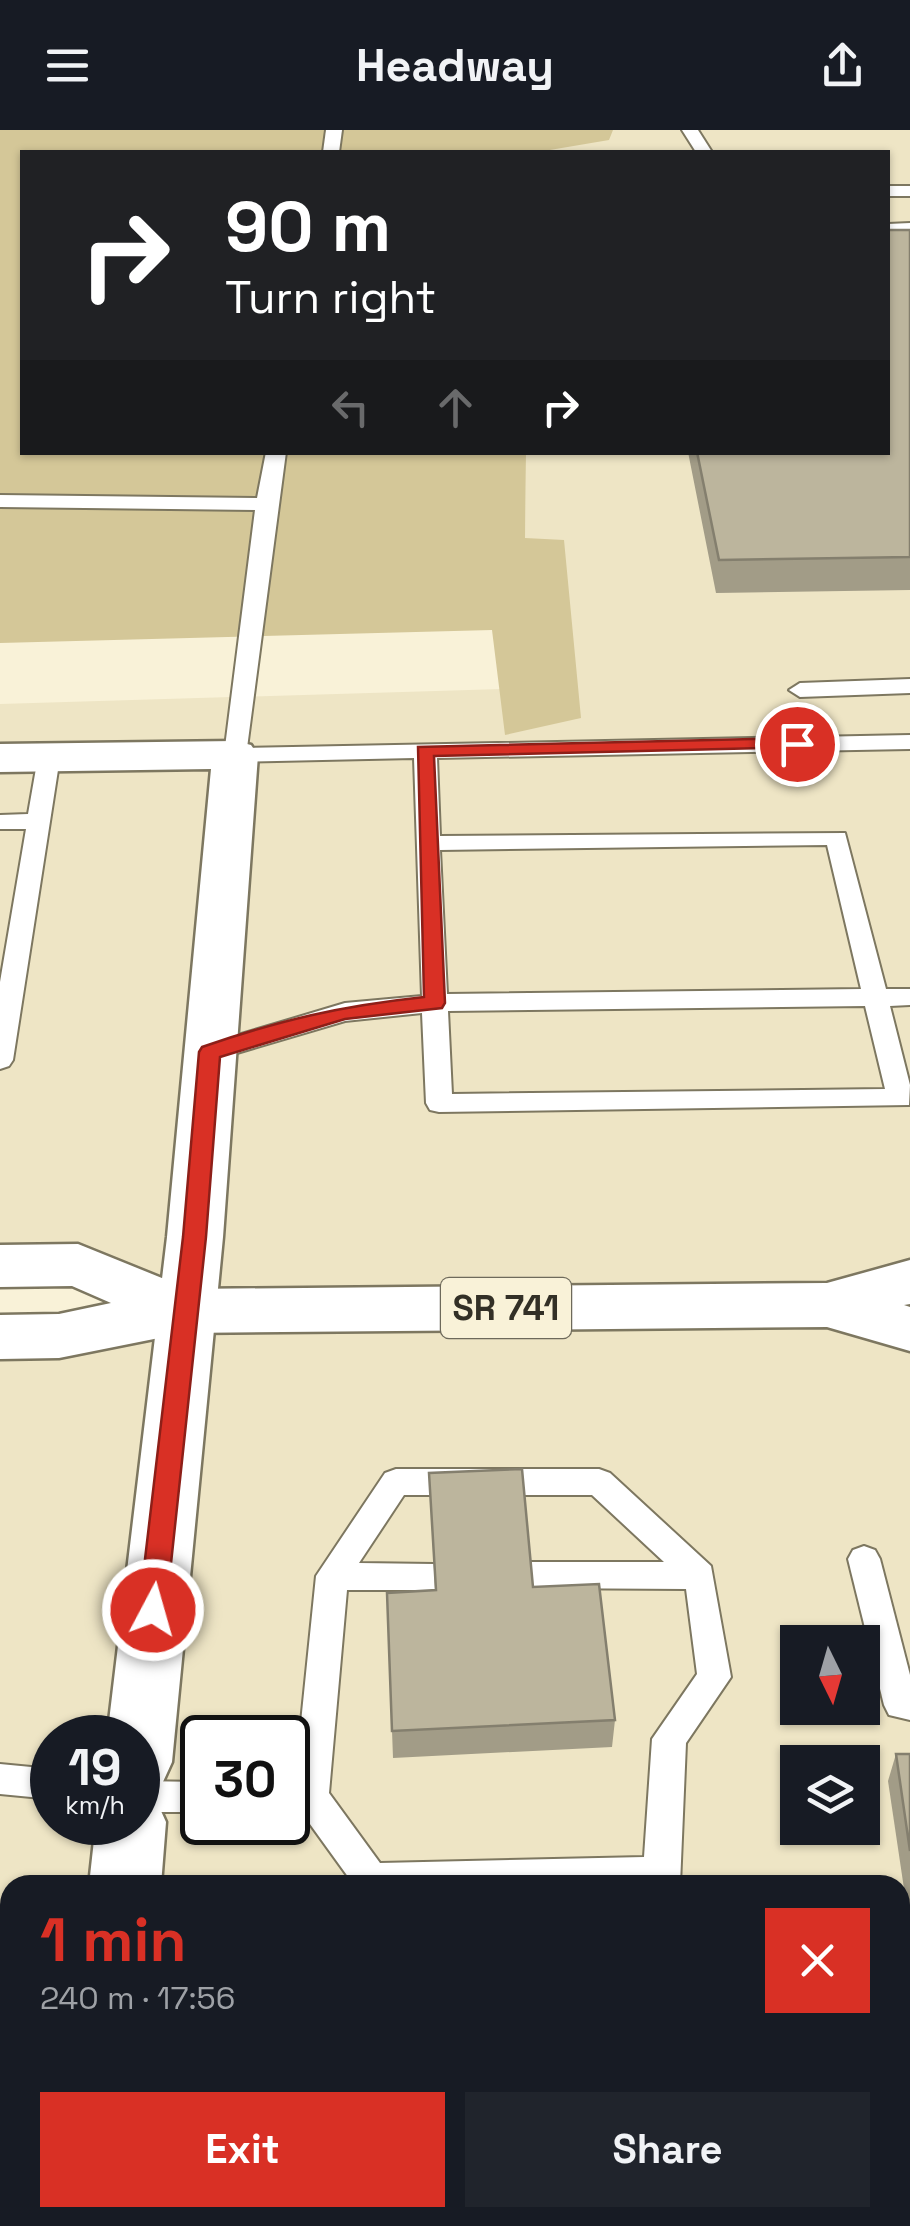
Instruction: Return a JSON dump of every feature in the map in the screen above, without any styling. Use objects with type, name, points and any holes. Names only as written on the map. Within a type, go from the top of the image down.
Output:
[{"type":"street","points":[[0,758],[235,754],[194,1237],[143,1715]]},
{"type":"street","name":"SR 741","points":[[0,1266],[78,1265],[184,1311]]},
{"type":"street","name":"SR 741","points":[[0,1337],[59,1336],[184,1311],[828,1305],[910,1282]]},
{"type":"street","name":"SR 741","points":[[828,1305],[910,1329]]},
{"type":"street","points":[[126,1875],[129,1845]]},
{"type":"lane","points":[[275,455],[235,754],[910,742]]},
{"type":"lane","points":[[0,501],[266,504]]},
{"type":"lane","points":[[800,690],[910,686]]},
{"type":"lane","points":[[425,751],[428,843],[434,1003],[439,1103],[900,1098],[837,838],[428,843]]},
{"type":"lane","points":[[0,1060],[49,758]]},
{"type":"lane","points":[[0,822],[37,830]]},
{"type":"lane","points":[[0,839],[37,830]]},
{"type":"lane","points":[[210,1052],[266,1032],[345,1012],[434,1003],[910,998]]},
{"type":"lane","points":[[310,1723],[332,1576],[396,1482],[599,1482],[700,1576],[714,1678],[669,1739],[661,1875]]},
{"type":"lane","points":[[864,1559],[900,1705],[910,1705]]},
{"type":"lane","points":[[528,1575],[700,1576]]},
{"type":"lane","points":[[332,1576],[434,1577]]},
{"type":"lane","points":[[0,1779],[30,1782]]},
{"type":"lane","points":[[310,1810],[367,1875]]},
{"type":"shaded area","points":[[0,130],[613,130],[609,140],[550,150],[20,150],[20,455],[526,455],[525,538],[564,540],[581,718],[505,735],[492,630],[0,643]]},
{"type":"shaded area","points":[[529,130],[910,130],[910,1875],[0,1875],[0,1337],[182,1311],[0,1266],[0,704],[536,688],[524,614],[526,455],[890,455],[890,150],[529,150]]},
{"type":"building","points":[[890,230],[910,230],[910,557],[719,560],[698,455],[890,455]]},
{"type":"building","points":[[522,1469],[533,1587],[599,1584],[615,1720],[392,1731],[387,1593],[436,1590],[429,1473]]},
{"type":"building","points":[[896,1754],[910,1754],[910,1851]]},
{"type":"route","points":[[153,1610],[210,1052],[266,1032],[345,1012],[434,1003],[425,751],[797,744]]}]
